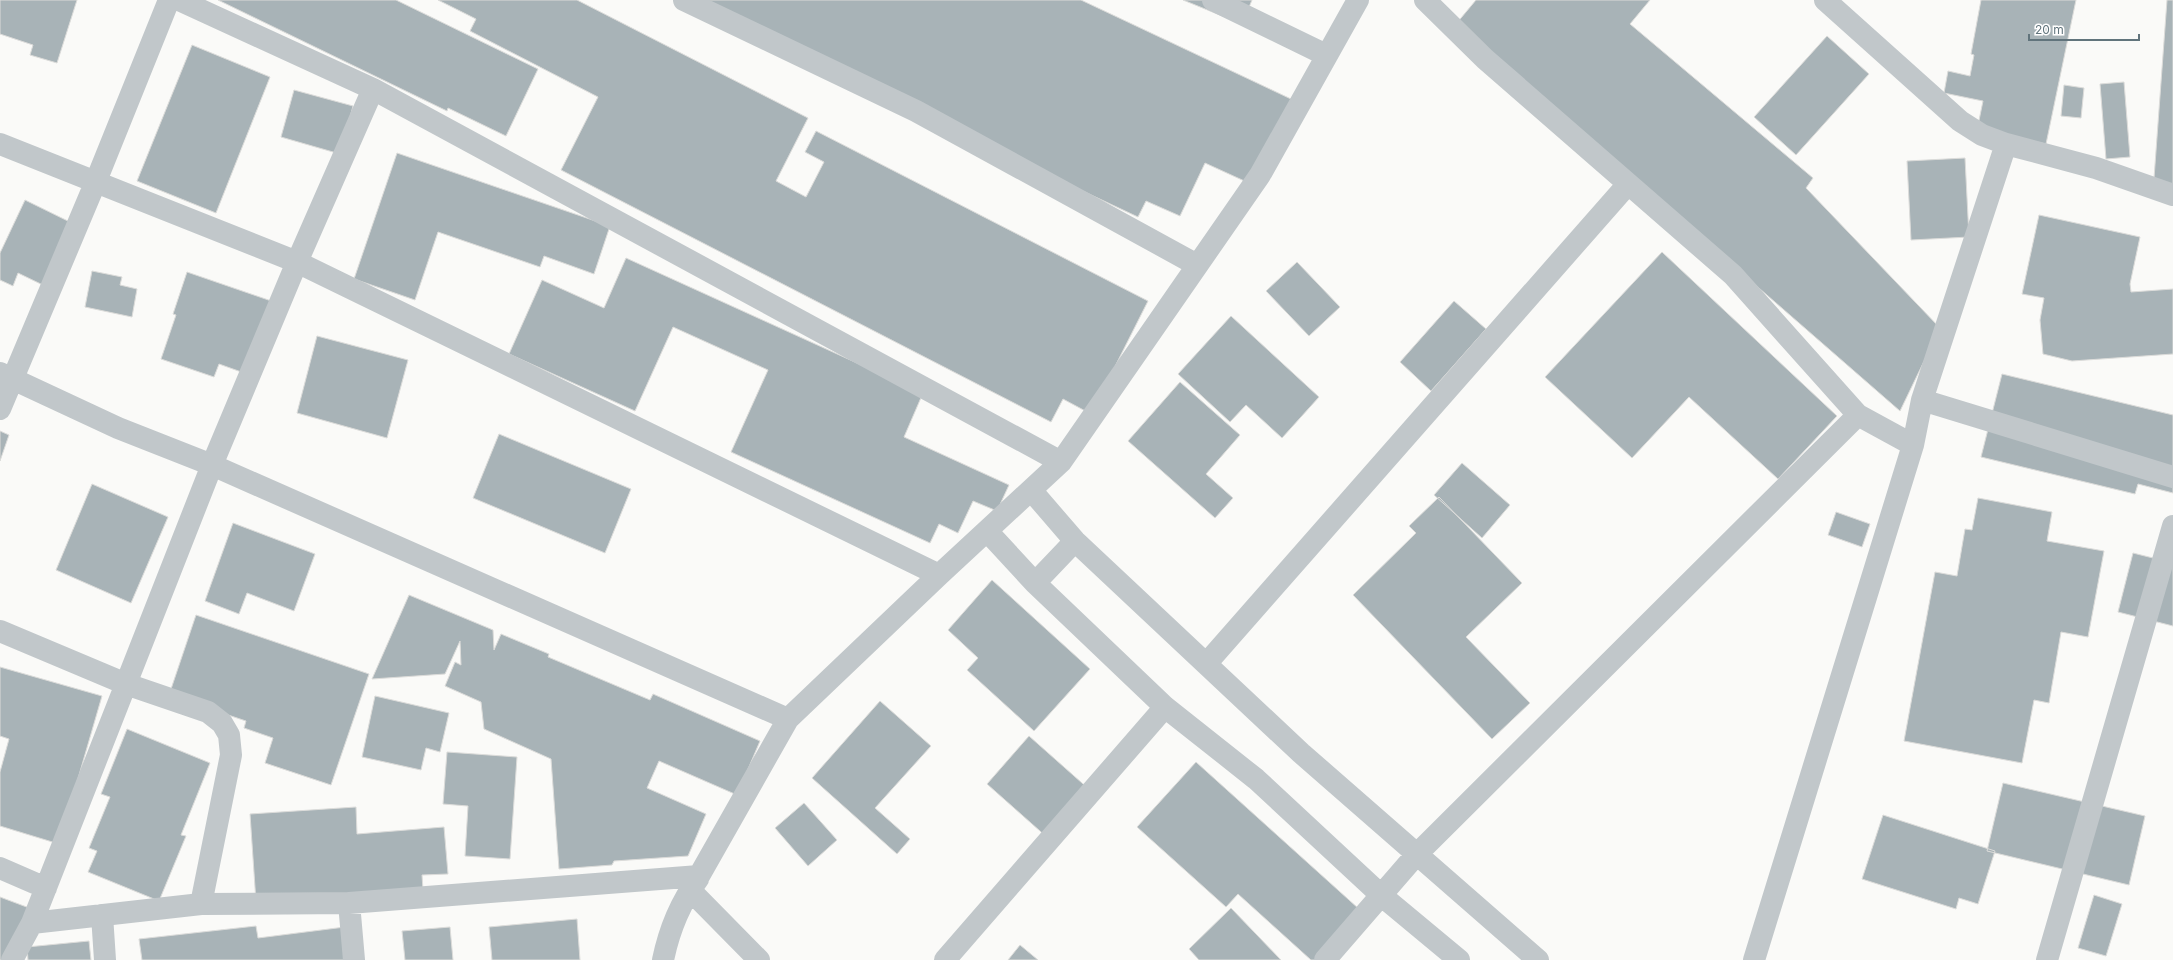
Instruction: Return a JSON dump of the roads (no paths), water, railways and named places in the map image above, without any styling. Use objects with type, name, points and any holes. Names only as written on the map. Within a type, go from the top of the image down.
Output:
[{"type":"street","points":[[0,409],[6,375],[96,181],[169,0]]},
{"type":"street","points":[[179,0],[373,89],[1061,462]]},
{"type":"street","points":[[684,0],[916,111],[1197,265]]},
{"type":"street","points":[[1213,0],[1326,55]]},
{"type":"street","points":[[663,960],[668,936],[694,883],[788,719],[939,575],[988,532],[1061,462],[1260,175],[1358,0]]},
{"type":"street","points":[[1825,0],[1960,121],[1982,136],[2006,144],[2096,168],[2173,195]]},
{"type":"street","points":[[1437,4],[1485,58],[1733,275],[1858,415],[1912,445]]},
{"type":"street","points":[[12,960],[32,923],[212,465],[297,262],[373,89]]},
{"type":"street","points":[[0,144],[297,262],[939,575]]},
{"type":"street","points":[[1754,960],[1912,445],[1922,400],[2006,144]]},
{"type":"street","points":[[1206,664],[1628,184]]},
{"type":"street","points":[[6,375],[118,428],[212,465],[788,719]]},
{"type":"street","points":[[1922,400],[2173,476]]},
{"type":"street","points":[[1325,960],[1416,855],[1858,415]]},
{"type":"street","points":[[1032,490],[1075,542],[1301,753],[1538,960]]},
{"type":"street","points":[[2048,960],[2173,526]]},
{"type":"street","points":[[988,532],[1035,583],[1165,707],[1256,779],[1382,896],[1459,960]]},
{"type":"street","points":[[1035,583],[1075,542]]},
{"type":"street","points":[[0,631],[126,684],[208,712],[222,724],[229,735],[231,755],[201,904]]},
{"type":"street","points":[[944,960],[1165,707]]},
{"type":"street","points":[[0,868],[46,888]]},
{"type":"street","points":[[32,923],[201,904],[349,903],[694,883]]},
{"type":"street","points":[[694,883],[760,960]]},
{"type":"street","points":[[349,903],[354,960]]},
{"type":"street","points":[[102,915],[105,960]]}]
